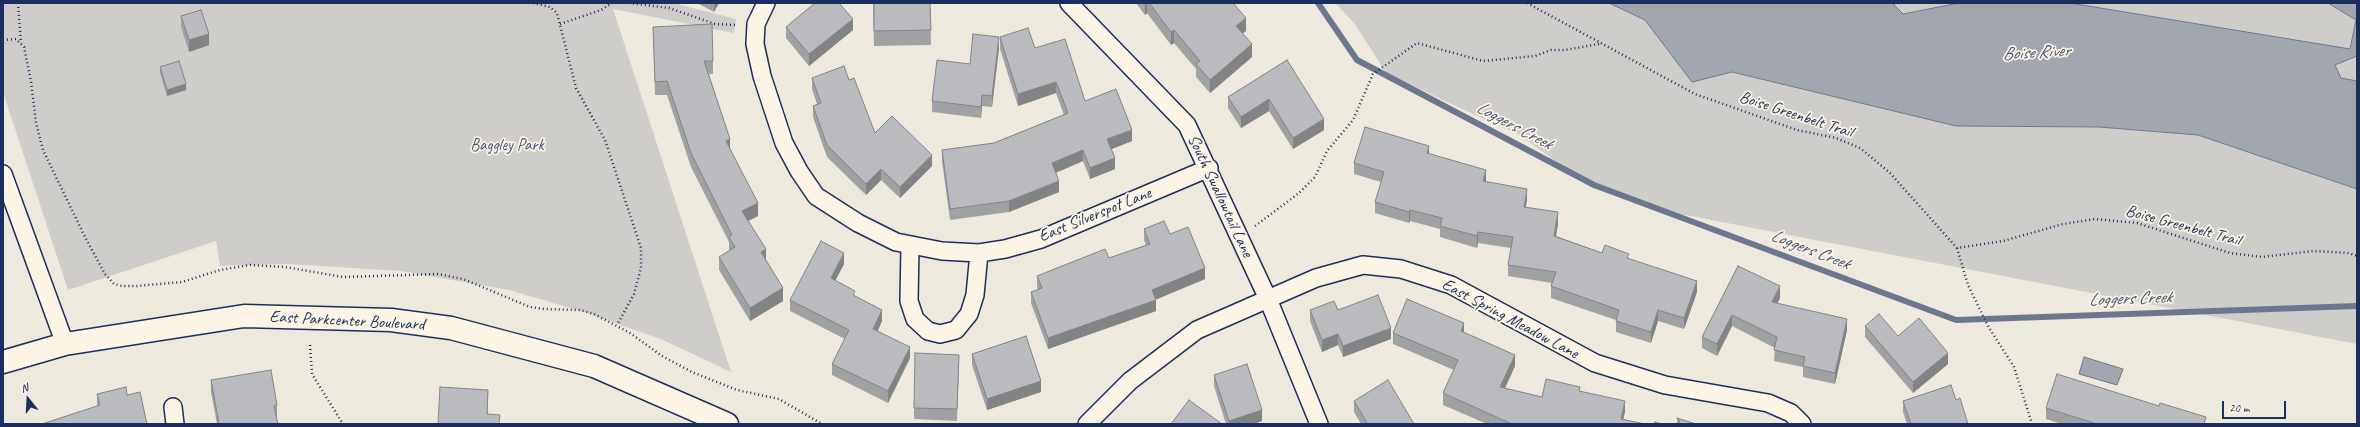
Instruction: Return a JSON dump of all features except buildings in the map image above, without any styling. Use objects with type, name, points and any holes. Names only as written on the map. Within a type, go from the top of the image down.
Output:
[{"type":"main road","name":"East Parkcenter Boulevard","points":[[3,362],[65,344],[244,316],[391,320],[451,328],[594,366],[727,424]]},
{"type":"street","points":[[756,24],[766,3]]},
{"type":"street","name":"South Swallowtail Lane","points":[[1069,3],[1187,125],[1209,168],[1268,299],[1319,424]]},
{"type":"street","name":"East Silverspot Lane","points":[[756,24],[754,44],[784,143],[816,196],[858,223],[896,242],[910,246],[942,251],[978,253],[1005,249],[1041,239],[1209,168]]},
{"type":"street","points":[[3,174],[65,344]]},
{"type":"street","points":[[910,246],[909,302],[915,320],[928,331],[940,334],[956,330],[969,314],[975,295],[978,253]]},
{"type":"street","name":"East Spring Meadow Lane","points":[[1087,424],[1130,381],[1197,330],[1316,278],[1363,265],[1401,269],[1452,285],[1595,363],[1665,385],[1768,403],[1791,413],[1802,424]]},
{"type":"street","points":[[173,407],[175,424]]},
{"type":"path","points":[[18,3],[21,43],[31,81],[36,124],[44,150],[105,274],[114,284],[122,286]]},
{"type":"path","points":[[533,3],[550,7],[557,13],[576,88],[605,140],[641,248],[641,268],[634,294],[617,325]]},
{"type":"path","points":[[560,24],[601,10],[612,3]]},
{"type":"path","points":[[629,3],[669,8],[715,24],[756,24]]},
{"type":"path","name":"Boise Greenbelt Trail","points":[[1527,3],[1599,44],[1695,94],[1797,130],[1836,138],[1860,148],[1890,173],[1957,248],[1968,285],[1988,326],[2014,367],[2032,424]]},
{"type":"path","points":[[3,40],[16,39],[21,43]]},
{"type":"path","points":[[1253,228],[1299,193],[1314,177],[1327,151],[1353,120],[1373,74],[1417,43],[1483,61],[1535,56],[1551,50],[1565,50],[1599,44]]},
{"type":"path","name":"Boise Greenbelt Trail","points":[[1957,248],[2003,242],[2063,224],[2095,219],[2137,223],[2230,253],[2262,257],[2313,251],[2349,253],[2357,256]]},
{"type":"path","points":[[310,345],[312,374],[343,424]]},
{"type":"green space","name":"Baggley Park","points":[[3,3],[673,3],[736,19],[734,33],[613,9],[731,372],[663,340],[587,313],[509,290],[401,271],[287,264],[220,266],[216,241],[68,290],[3,92]]},
{"type":"green space","points":[[1335,3],[1609,3],[1645,20],[1692,81],[1732,72],[1956,126],[2099,127],[2198,135],[2357,189],[2357,344],[1654,209],[1583,181],[1521,136],[1387,74],[1354,23]]},
{"type":"green space","points":[[1895,3],[1959,3],[1903,14],[1894,5]]},
{"type":"green space","points":[[2070,3],[2328,3],[2356,20],[2350,50]]},
{"type":"green space","points":[[2357,56],[2357,81],[2341,78],[2334,65]]},
{"type":"water","name":"Boise River","points":[[1609,3],[1895,3],[1894,5],[1903,14],[1959,3],[2070,3],[2350,49],[2356,20],[2328,3],[2357,3],[2357,56],[2335,65],[2341,78],[2357,81],[2357,189],[2198,135],[2099,127],[1956,126],[1732,72],[1692,82],[1645,20]]},
{"type":"water","points":[[2084,357],[2123,369],[2117,385],[2079,374]]},
{"type":"waterway","name":"Loggers Creek","points":[[1318,3],[1357,60],[1594,185],[1956,320],[2357,306]]}]
